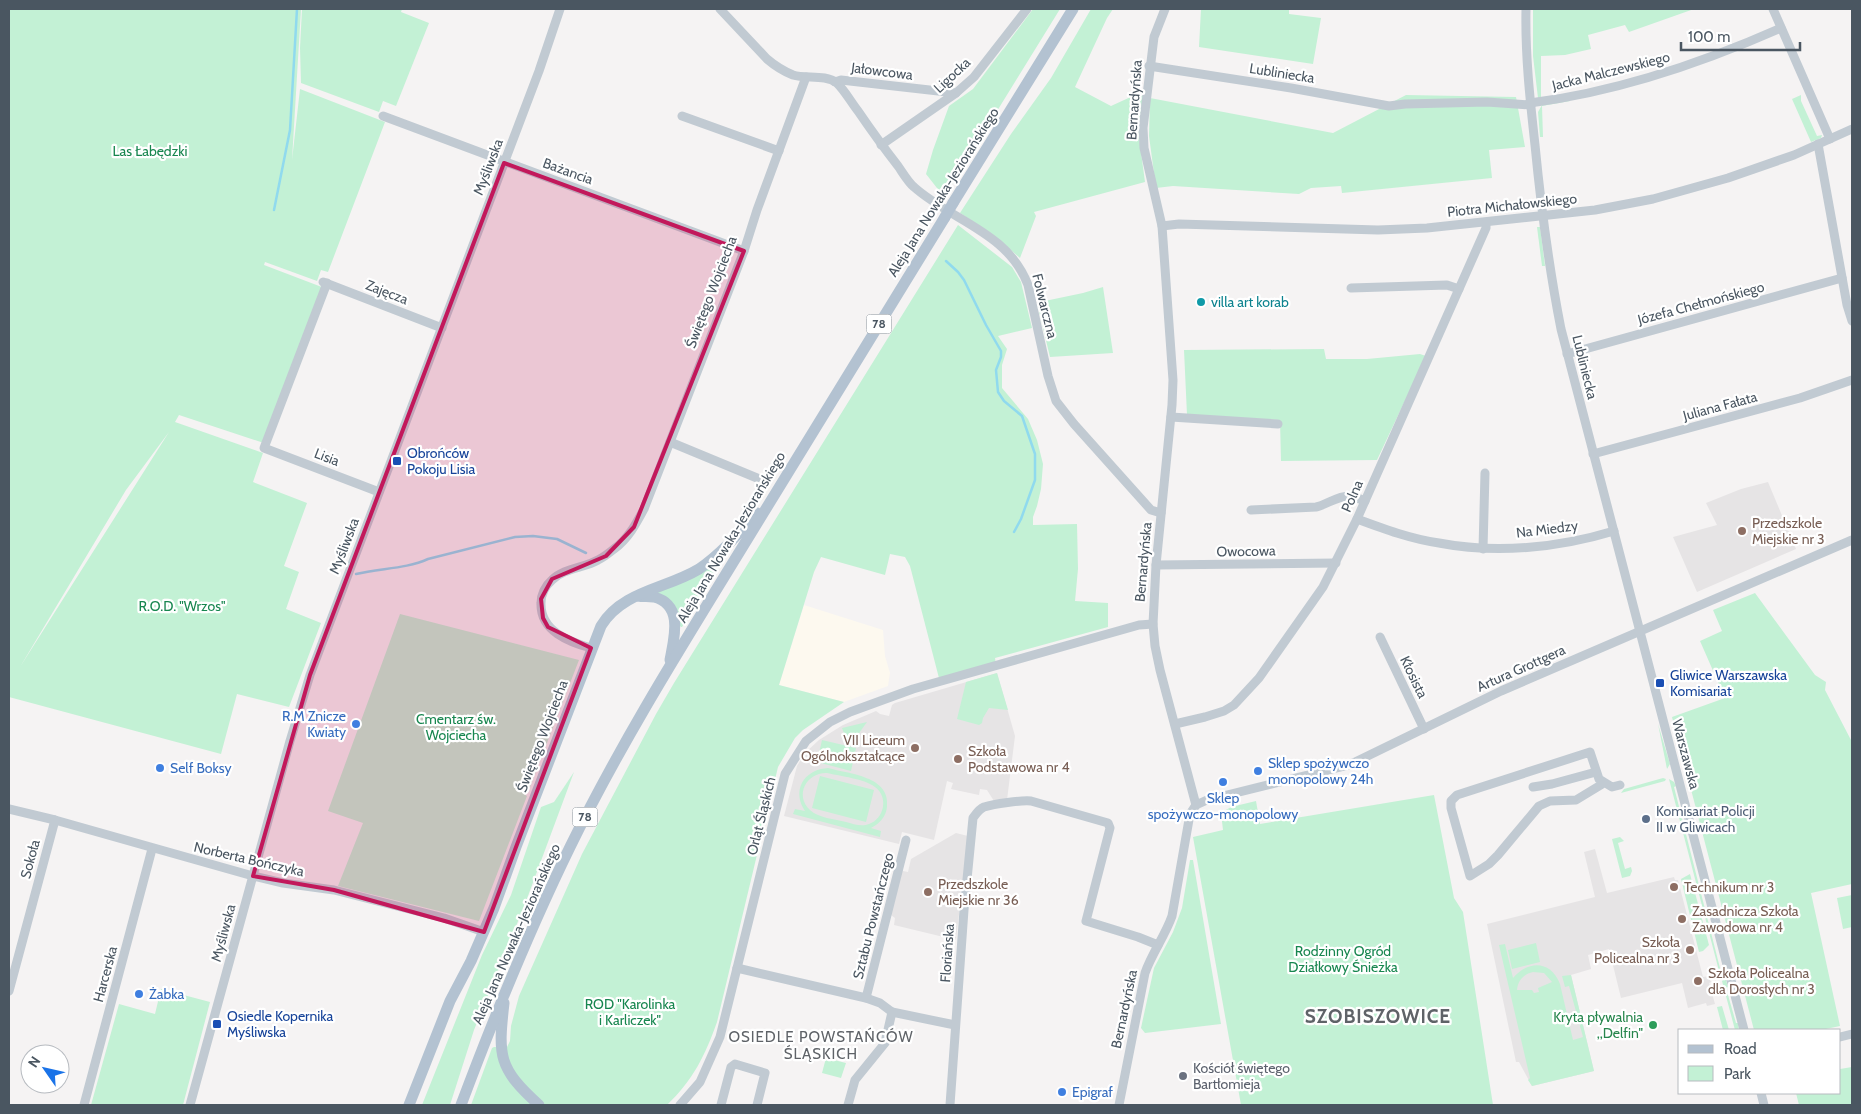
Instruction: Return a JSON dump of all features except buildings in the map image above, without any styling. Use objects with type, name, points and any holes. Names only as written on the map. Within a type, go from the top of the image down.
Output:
[{"type":"main road","name":"Aleja Jana Nowaka-Jeziorańskiego","points":[[461,1105],[506,988],[570,846],[620,750],[772,498],[1073,9]]},
{"type":"main road","points":[[591,648],[606,617],[620,604],[699,568],[726,545],[772,498]]},
{"type":"main road","points":[[636,596],[654,597],[663,602],[670,609],[675,620],[675,634],[668,670]]},
{"type":"main road","name":"Świętego Wojciecha","points":[[409,1105],[450,1001],[484,932],[591,648]]},
{"type":"main road","points":[[506,988],[500,1038],[503,1059],[509,1074],[521,1089],[539,1105]]},
{"type":"street","name":"Myśliwska","points":[[190,1105],[290,741],[310,676],[539,71],[560,9]]},
{"type":"street","points":[[720,9],[775,66],[792,75],[822,78],[835,82]]},
{"type":"street","name":"Ligocka","points":[[881,145],[956,93],[974,77],[1027,9]]},
{"type":"street","name":"Bernardyńska","points":[[1118,1105],[1144,973],[1150,958],[1169,926],[1190,814],[1196,805],[1160,670],[1153,624],[1156,565],[1173,380],[1162,226],[1144,148],[1143,128],[1154,37],[1165,9]]},
{"type":"street","name":"Lubliniecka","points":[[1526,9],[1526,58],[1542,216],[1553,287],[1567,354],[1639,630]]},
{"type":"street","points":[[1773,9],[1830,139]]},
{"type":"street","name":"Jacka Malczewskiego","points":[[1531,104],[1586,94],[1650,77],[1722,53],[1781,28]]},
{"type":"street","name":"Lubliniecka","points":[[1149,66],[1390,106],[1487,102],[1531,104]]},
{"type":"street","name":"Świętego Wojciecha","points":[[591,648],[564,637],[548,627],[542,618],[543,594],[552,579],[562,573],[598,560],[622,543],[644,509],[744,251],[806,77]]},
{"type":"street","name":"Jałowcowa","points":[[835,82],[841,80],[956,93]]},
{"type":"street","name":"Folwarczna","points":[[835,82],[844,90],[881,145],[913,186],[934,202],[984,233],[1008,253],[1019,267],[1028,285],[1048,376],[1056,401],[1074,424],[1152,510],[1161,513]]},
{"type":"street","name":"Bażancia","points":[[383,116],[504,163],[744,251]]},
{"type":"street","points":[[682,116],[779,151]]},
{"type":"street","name":"Piotra Michałowskiego","points":[[1162,226],[1179,224],[1378,230],[1486,223],[1594,210],[1678,193],[1770,164],[1852,129]]},
{"type":"street","points":[[1818,144],[1847,305],[1852,321]]},
{"type":"street","name":"Polna","points":[[1175,724],[1224,711],[1242,697],[1298,624],[1323,587],[1357,519],[1486,228],[1486,223]]},
{"type":"street","name":"Józefa Chełmońskiego","points":[[1567,354],[1842,278]]},
{"type":"street","name":"Zajęcza","points":[[264,448],[325,282],[442,328]]},
{"type":"street","points":[[1351,288],[1447,285],[1459,289]]},
{"type":"street","name":"Juliana Fałata","points":[[1594,454],[1792,400],[1852,380]]},
{"type":"street","points":[[1171,417],[1278,424]]},
{"type":"street","points":[[670,442],[756,478]]},
{"type":"street","name":"Lisia","points":[[264,448],[380,492]]},
{"type":"street","points":[[1483,548],[1485,473]]},
{"type":"street","points":[[1251,510],[1316,507],[1349,496],[1365,501]]},
{"type":"street","name":"Na Miedzy","points":[[1357,519],[1407,536],[1439,544],[1483,548],[1553,545],[1614,531]]},
{"type":"street","name":"Artura Grottgera","points":[[1196,805],[1207,800],[1349,765],[1502,691],[1639,630],[1852,540]]},
{"type":"street","name":"Owocowa","points":[[1156,565],[1336,563]]},
{"type":"street","name":"Orląt Śląskich","points":[[680,1105],[700,1082],[720,1037],[785,774],[806,741],[820,728],[850,712],[913,689],[1120,630],[1139,625],[1153,624]]},
{"type":"street","name":"Warszawska","points":[[1639,630],[1744,1029]]},
{"type":"street","name":"Kłosista","points":[[1380,636],[1424,729]]},
{"type":"street","points":[[1604,783],[1576,800],[1550,800],[1539,806],[1498,855],[1489,864],[1470,876],[1451,808],[1451,801],[1457,795],[1590,752],[1599,779],[1612,786],[1620,786]]},
{"type":"street","points":[[1533,787],[1596,772]]},
{"type":"street","name":"Floriańska","points":[[950,1105],[970,836],[973,818],[983,807],[1022,800],[1031,801],[1108,823],[1110,828],[1086,921],[1158,945]]},
{"type":"street","name":"Norberta Bończyka","points":[[9,809],[253,876],[288,884],[334,890],[440,917],[484,932]]},
{"type":"street","name":"Sokoła","points":[[9,991],[54,820]]},
{"type":"street","name":"Sztabu Powstańczego","points":[[866,998],[906,840]]},
{"type":"street","name":"Harcerska","points":[[84,1105],[152,849]]},
{"type":"street","name":"Sztabu Powstańczego","points":[[737,968],[866,998],[880,1003],[892,1012],[955,1025]]},
{"type":"street","points":[[1719,977],[1729,974]]},
{"type":"street","points":[[848,1105],[855,1080],[885,1044],[892,1012]]},
{"type":"street","points":[[721,1105],[732,1067],[735,1064],[765,1073],[757,1105]]},
{"type":"highlighted area","points":[[504,163],[744,251],[634,527],[606,556],[552,579],[541,599],[543,618],[548,627],[591,648],[484,932],[334,890],[253,876],[310,675]]},
{"type":"shaded area","name":"Przedszkole Miejskie nr 3","points":[[1768,482],[1796,549],[1697,592],[1673,537],[1717,525],[1706,503],[1741,489]]},
{"type":"shaded area","points":[[804,605],[883,630],[885,656],[890,673],[888,686],[844,702],[779,685]]},
{"type":"shaded area","points":[[997,673],[1015,736],[1007,800],[994,801],[987,790],[980,789],[979,795],[951,789],[953,783],[947,781],[934,840],[902,832],[899,844],[784,816],[797,766],[805,753],[819,740],[843,725],[876,711],[889,716],[892,705],[895,703]]},
{"type":"shaded area","name":"Przedszkole Miejskie nr 36","points":[[956,833],[968,836],[956,940],[894,925],[895,918],[891,915],[900,873],[903,871],[908,872],[911,859]]},
{"type":"shaded area","points":[[1595,849],[1607,893],[1674,877],[1675,880],[1678,880],[1703,977],[1709,976],[1715,1004],[1707,1006],[1706,1003],[1688,1008],[1682,983],[1621,998],[1609,949],[1588,955],[1591,969],[1571,975],[1594,1071],[1532,1086],[1519,1062],[1516,1062],[1487,924],[1595,897],[1584,852]]},
{"type":"green space","points":[[9,9],[301,9],[292,160],[300,89],[385,122],[328,272],[321,270],[317,281],[265,262],[264,265],[327,289],[267,444],[179,415],[175,422],[263,453],[253,482],[307,503],[284,566],[299,572],[286,609],[321,623],[289,707],[237,694],[221,754],[9,697]],"holes":[[[169,432],[20,667],[126,490]]]},
{"type":"green space","points":[[302,9],[402,9],[401,12],[429,23],[396,106],[383,101],[379,112],[301,83]]},
{"type":"green space","points":[[1033,9],[1060,9],[944,197],[926,174],[949,106],[973,89]]},
{"type":"green space","points":[[1091,9],[1113,9],[1075,87],[1111,106],[1135,95],[1143,96],[1138,130],[1145,182],[1034,212],[1036,216],[1020,258],[992,234],[960,213],[1011,134],[1051,78]]},
{"type":"green space","points":[[1201,9],[1289,9],[1289,14],[1321,18],[1313,64],[1199,47]]},
{"type":"green space","points":[[1533,9],[1694,9],[1629,32],[1625,25],[1588,35],[1591,49],[1565,55],[1541,56],[1541,98],[1538,98],[1533,56]]},
{"type":"green space","points":[[1406,95],[1516,97],[1525,147],[1489,150],[1492,178],[1342,193],[1341,186],[1311,188],[1299,194],[1173,186],[1156,188],[1149,136],[1150,98],[1333,133]]},
{"type":"green space","points":[[1801,95],[1801,101],[1817,136],[1822,135],[1821,138],[1811,142],[1792,99]]},
{"type":"green space","points":[[1570,100],[1542,106],[1543,137],[1540,137],[1538,112],[1542,105]]},
{"type":"green space","name":"ROD \"Karolinka i Karliczek\"","points":[[958,225],[1012,267],[1021,282],[1032,328],[998,336],[1007,349],[1002,365],[1002,388],[1028,419],[1037,440],[1043,464],[1041,489],[1033,517],[1033,525],[1077,524],[1078,569],[1075,601],[1108,603],[1108,627],[995,658],[996,665],[940,682],[910,566],[905,557],[890,554],[885,575],[821,557],[814,572],[779,685],[844,702],[803,730],[795,738],[778,767],[717,1022],[703,1057],[691,1077],[667,1105],[539,1105],[521,1089],[505,1051],[510,1041],[511,1026],[519,996],[582,854],[674,683]]},
{"type":"green space","points":[[1537,227],[1540,227],[1545,266],[1542,266]]},
{"type":"green space","points":[[1103,287],[1113,353],[1050,357],[1037,303],[1039,297],[1040,302]]},
{"type":"green space","points":[[1324,349],[1326,359],[1367,359],[1420,354],[1426,356],[1377,460],[1281,461],[1280,420],[1187,415],[1184,350]]},
{"type":"green space","points":[[730,548],[682,627],[681,627],[653,591]]},
{"type":"green space","points":[[1755,593],[1815,675],[1826,682],[1825,690],[1852,742],[1852,884],[1811,893],[1840,1026],[1826,1029],[1754,1029],[1672,717],[1725,698],[1700,641],[1722,631],[1713,610]]},
{"type":"green space","name":"Cmentarz św. Wojciecha","points":[[400,614],[579,660],[530,787],[526,789],[524,794],[527,796],[479,921],[338,886],[363,823],[328,811]]},
{"type":"green space","points":[[997,673],[1008,710],[989,708],[982,723],[979,725],[957,719],[966,682]]},
{"type":"green space","points":[[867,722],[852,743],[845,736],[842,728]]},
{"type":"green space","points":[[1658,724],[1670,764],[1667,769]]},
{"type":"green space","points":[[822,740],[856,748],[851,771],[817,762]]},
{"type":"green space","points":[[828,768],[867,778],[876,783],[886,797],[887,807],[882,820],[871,828],[881,831],[880,837],[793,814],[795,809],[805,811],[800,798],[801,785],[808,775]],"holes":[[[827,773],[859,780],[875,787],[882,796],[883,802],[878,818],[869,824],[860,825],[822,817],[813,813],[805,804],[803,791],[809,780],[814,776]]]},
{"type":"green space","points":[[574,772],[525,904],[474,1030],[450,1105],[422,1105],[482,955],[511,895],[541,807],[554,802]]},
{"type":"green space","points":[[820,776],[874,790],[866,822],[812,808]]},
{"type":"green space","points":[[1663,778],[1666,779],[1665,781],[1621,793],[1624,789]]},
{"type":"green space","points":[[1669,779],[1676,786],[1674,787],[1721,972],[1719,971]]},
{"type":"green space","name":"Rodzinny Ogród Działkowy Śnieżka","points":[[1434,795],[1454,898],[1463,912],[1493,1105],[1241,1105],[1193,837],[1223,830],[1221,813],[1231,807],[1256,801],[1260,824]]},
{"type":"green space","points":[[1620,837],[1624,841],[1618,843],[1625,869],[1631,867],[1632,871],[1630,876],[1622,878],[1612,839]]},
{"type":"green space","points":[[1190,860],[1193,860],[1221,1024],[1145,1033],[1141,1028],[1154,968],[1173,932],[1182,908]]},
{"type":"green space","points":[[1690,874],[1709,945],[1699,952],[1681,879]]},
{"type":"green space","points":[[1852,895],[1852,927],[1843,929],[1837,898]]},
{"type":"green space","points":[[1536,943],[1540,962],[1512,969],[1508,950]]},
{"type":"green space","points":[[1505,944],[1513,978],[1525,968],[1539,965],[1551,970],[1556,976],[1560,984],[1573,1040],[1583,1037],[1569,986],[1565,987],[1562,976],[1571,975],[1594,1071],[1532,1086],[1528,1080],[1530,1078],[1499,945]],"holes":[[[1533,972],[1544,973],[1552,982],[1538,988],[1539,992],[1517,990],[1520,980],[1527,974]]]},
{"type":"green space","points":[[1726,980],[1728,987],[1726,988],[1739,1029],[1735,1029],[1722,981]]},
{"type":"green space","points":[[161,989],[210,1002],[183,1105],[91,1105],[119,1004],[155,1014]]},
{"type":"green space","points":[[1722,1006],[1729,1029],[1723,1029],[1717,1007]]},
{"type":"green space","points":[[494,1047],[496,1047],[534,1105],[471,1105]]},
{"type":"green space","points":[[826,1058],[846,1063],[841,1078],[822,1073]]},
{"type":"green space","points":[[1852,1067],[1852,1105],[1799,1105],[1796,1094],[1841,1094],[1841,1069]]},
{"type":"waterway","points":[[274,210],[290,130],[297,9]]},
{"type":"waterway","points":[[946,261],[964,280],[1001,351],[1001,357],[996,370],[998,392],[1004,401],[1022,416],[1035,454],[1035,480],[1021,519],[1014,532]]},
{"type":"waterway","points":[[356,574],[411,565],[515,537],[533,536],[557,539],[586,553]]},
{"type":"place","name":"villa art korab","points":[[1201,302]]},
{"type":"place","name":"Obrońców Pokoju Lisia","points":[[397,461]]},
{"type":"place","name":"Przedszkole Miejskie nr 3","points":[[1742,531]]},
{"type":"place","name":"Gliwice Warszawska Komisariat","points":[[1660,683]]},
{"type":"place","name":"R.M Znicze Kwiaty","points":[[356,724]]},
{"type":"place","name":"VII Liceum Ogólnokształcące","points":[[915,748]]},
{"type":"place","name":"Szkoła Podstawowa nr 4","points":[[958,759]]},
{"type":"place","name":"Self Boksy","points":[[160,768]]},
{"type":"place","name":"Sklep spożywczo monopolowy 24h","points":[[1258,771]]},
{"type":"place","name":"Sklep spożywczo-monopolowy","points":[[1223,782]]},
{"type":"place","name":"Komisariat Policji II w Gliwicach","points":[[1646,819]]},
{"type":"place","name":"Technikum nr 3","points":[[1674,887]]},
{"type":"place","name":"Przedszkole Miejskie nr 36","points":[[928,892]]},
{"type":"place","name":"Zasadnicza Szkoła Zawodowa nr 4","points":[[1682,919]]},
{"type":"place","name":"Szkoła Policealna nr 3","points":[[1690,950]]},
{"type":"place","name":"Szkoła Policealna dla Dorosłych nr 3","points":[[1698,981]]},
{"type":"place","name":"Żabka","points":[[139,994]]},
{"type":"place","name":"Osiedle Kopernika Myśliwska","points":[[217,1024]]},
{"type":"place","name":"Kryta pływalnia ,,Delfin\"","points":[[1653,1025]]},
{"type":"place","name":"Kościół świętego Bartłomieja","points":[[1183,1076]]},
{"type":"place","name":"Epigraf","points":[[1062,1092]]},
{"type":"district","name":"SZOBISZOWICE","points":[[1378,1016]]},
{"type":"district","name":"OSIEDLE POWSTAŃCÓW ŚLĄSKICH","points":[[821,1046]]},
{"type":"park label","name":"Las Łabędzki","points":[[150,151]]},
{"type":"park label","name":"R.O.D. \"Wrzos\"","points":[[182,606]]}]
